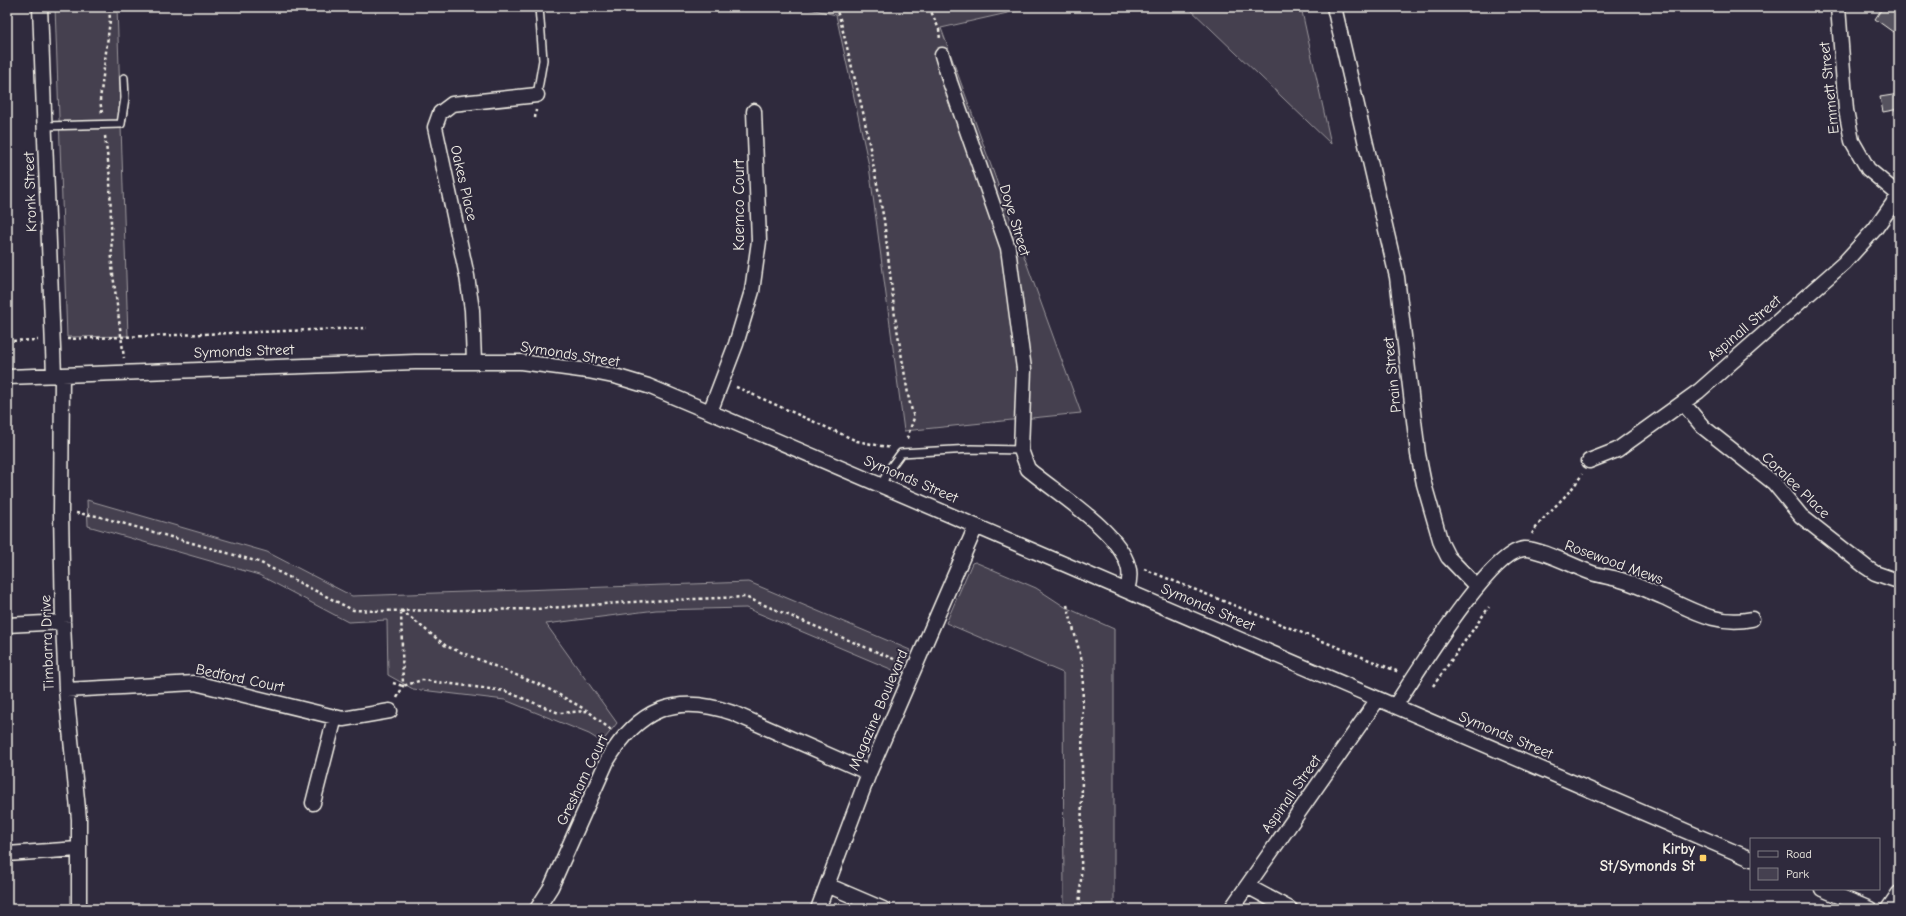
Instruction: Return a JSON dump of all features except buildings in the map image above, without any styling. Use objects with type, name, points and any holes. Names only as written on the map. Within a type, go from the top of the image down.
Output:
[{"type":"street","name":"Kronk Street","points":[[40,7],[44,126],[58,375]]},
{"type":"street","name":"Prain Street","points":[[1334,7],[1397,277],[1418,454],[1424,484],[1441,543],[1448,557],[1477,587]]},
{"type":"street","name":"Emmett Street","points":[[1838,7],[1846,110],[1852,140],[1868,170],[1899,195]]},
{"type":"street","name":"Doye Street","points":[[942,55],[952,89],[1008,248],[1024,369],[1021,450],[1028,469],[1093,520],[1111,537],[1122,552],[1129,568],[1129,578],[1126,590]]},
{"type":"street","name":"Oakes Place","points":[[474,361],[472,310],[468,276],[435,127],[440,113],[452,104],[537,95]]},
{"type":"street","name":"Kaemco Court","points":[[710,412],[736,344],[752,291],[759,241],[754,111]]},
{"type":"street","name":"Aspinall Street","points":[[1590,461],[1617,450],[1683,403],[1844,263],[1875,229],[1899,195]]},
{"type":"street","name":"Symonds Street","points":[[7,377],[474,361],[521,362],[588,370],[648,386],[1750,859]]},
{"type":"street","name":"Timbarra Drive","points":[[58,375],[63,622],[66,690],[76,784],[79,909]]},
{"type":"street","name":"Coralee Place","points":[[1683,403],[1703,427],[1774,483],[1792,508],[1811,525],[1875,573],[1895,580]]},
{"type":"street","name":"Magazine Boulevard","points":[[818,909],[870,773],[976,526]]},
{"type":"street","points":[[1395,706],[1477,587],[1502,560],[1514,551],[1523,549]]},
{"type":"street","name":"Rosewood Mews","points":[[1523,549],[1534,550],[1592,573],[1633,584],[1714,619],[1737,622],[1752,619]]},
{"type":"street","points":[[7,624],[63,622]]},
{"type":"street","name":"Bedford Court","points":[[66,690],[195,683],[343,719],[390,711]]},
{"type":"street","name":"Aspinall Street","points":[[1231,909],[1378,699]]},
{"type":"street","name":"Gresham Court","points":[[537,909],[551,887],[607,761],[618,742],[642,719],[657,711],[675,706],[694,704],[712,706],[733,713],[870,773]]},
{"type":"street","points":[[313,803],[335,717]]},
{"type":"street","points":[[7,854],[78,849]]},
{"type":"street","points":[[826,885],[883,909]]},
{"type":"street","points":[[1247,886],[1290,909]]},
{"type":"street","points":[[1824,890],[1870,909]]},
{"type":"street","points":[[1888,909],[1899,893]]},
{"type":"lane","points":[[537,95],[543,60],[539,7]]},
{"type":"lane","points":[[44,126],[121,124],[125,98],[124,78]]},
{"type":"lane","points":[[881,485],[890,468],[901,453],[971,449],[1021,450]]},
{"type":"path","points":[[109,7],[110,20],[100,100],[110,178],[112,267],[126,372]]},
{"type":"path","points":[[734,386],[857,441],[887,446],[901,453],[914,418],[909,400],[895,317],[884,220],[863,112],[840,19],[835,7]]},
{"type":"path","points":[[930,7],[939,29],[942,55]]},
{"type":"path","points":[[64,339],[367,328]]},
{"type":"path","points":[[7,341],[39,340]]},
{"type":"path","points":[[1523,549],[1540,521],[1567,494],[1581,477],[1590,461]]},
{"type":"path","points":[[61,511],[97,516],[259,562],[353,610],[536,610],[646,601],[745,597],[915,668]]},
{"type":"path","points":[[1127,561],[1332,646],[1405,674]]},
{"type":"path","points":[[1067,605],[1083,665],[1081,879],[1079,909]]},
{"type":"path","points":[[1433,686],[1489,607]]},
{"type":"path","points":[[390,711],[403,686],[401,610]]},
{"type":"path","points":[[401,610],[446,646],[545,687],[588,711],[610,728],[618,742]]},
{"type":"path","points":[[393,683],[403,686],[422,680],[505,691],[559,713],[588,711]]},
{"type":"green space","points":[[55,7],[117,7],[128,336],[67,337]]},
{"type":"green space","points":[[802,7],[1034,7],[941,28],[1081,413],[904,431],[869,166],[836,15]]},
{"type":"green space","points":[[1188,7],[1301,7],[1331,144]]},
{"type":"green space","points":[[87,500],[267,552],[352,596],[749,582],[910,650],[900,673],[746,608],[656,610],[546,624],[617,723],[602,742],[589,734],[505,700],[413,689],[388,675],[387,620],[348,622],[259,575],[88,526]]},
{"type":"green space","points":[[975,562],[1036,588],[1065,607],[1114,629],[1114,904],[1084,905],[1084,909],[1064,909],[1063,673],[946,623],[972,563]]},
{"type":"place","name":"Kirby St/Symonds St","points":[[1703,858]]}]
